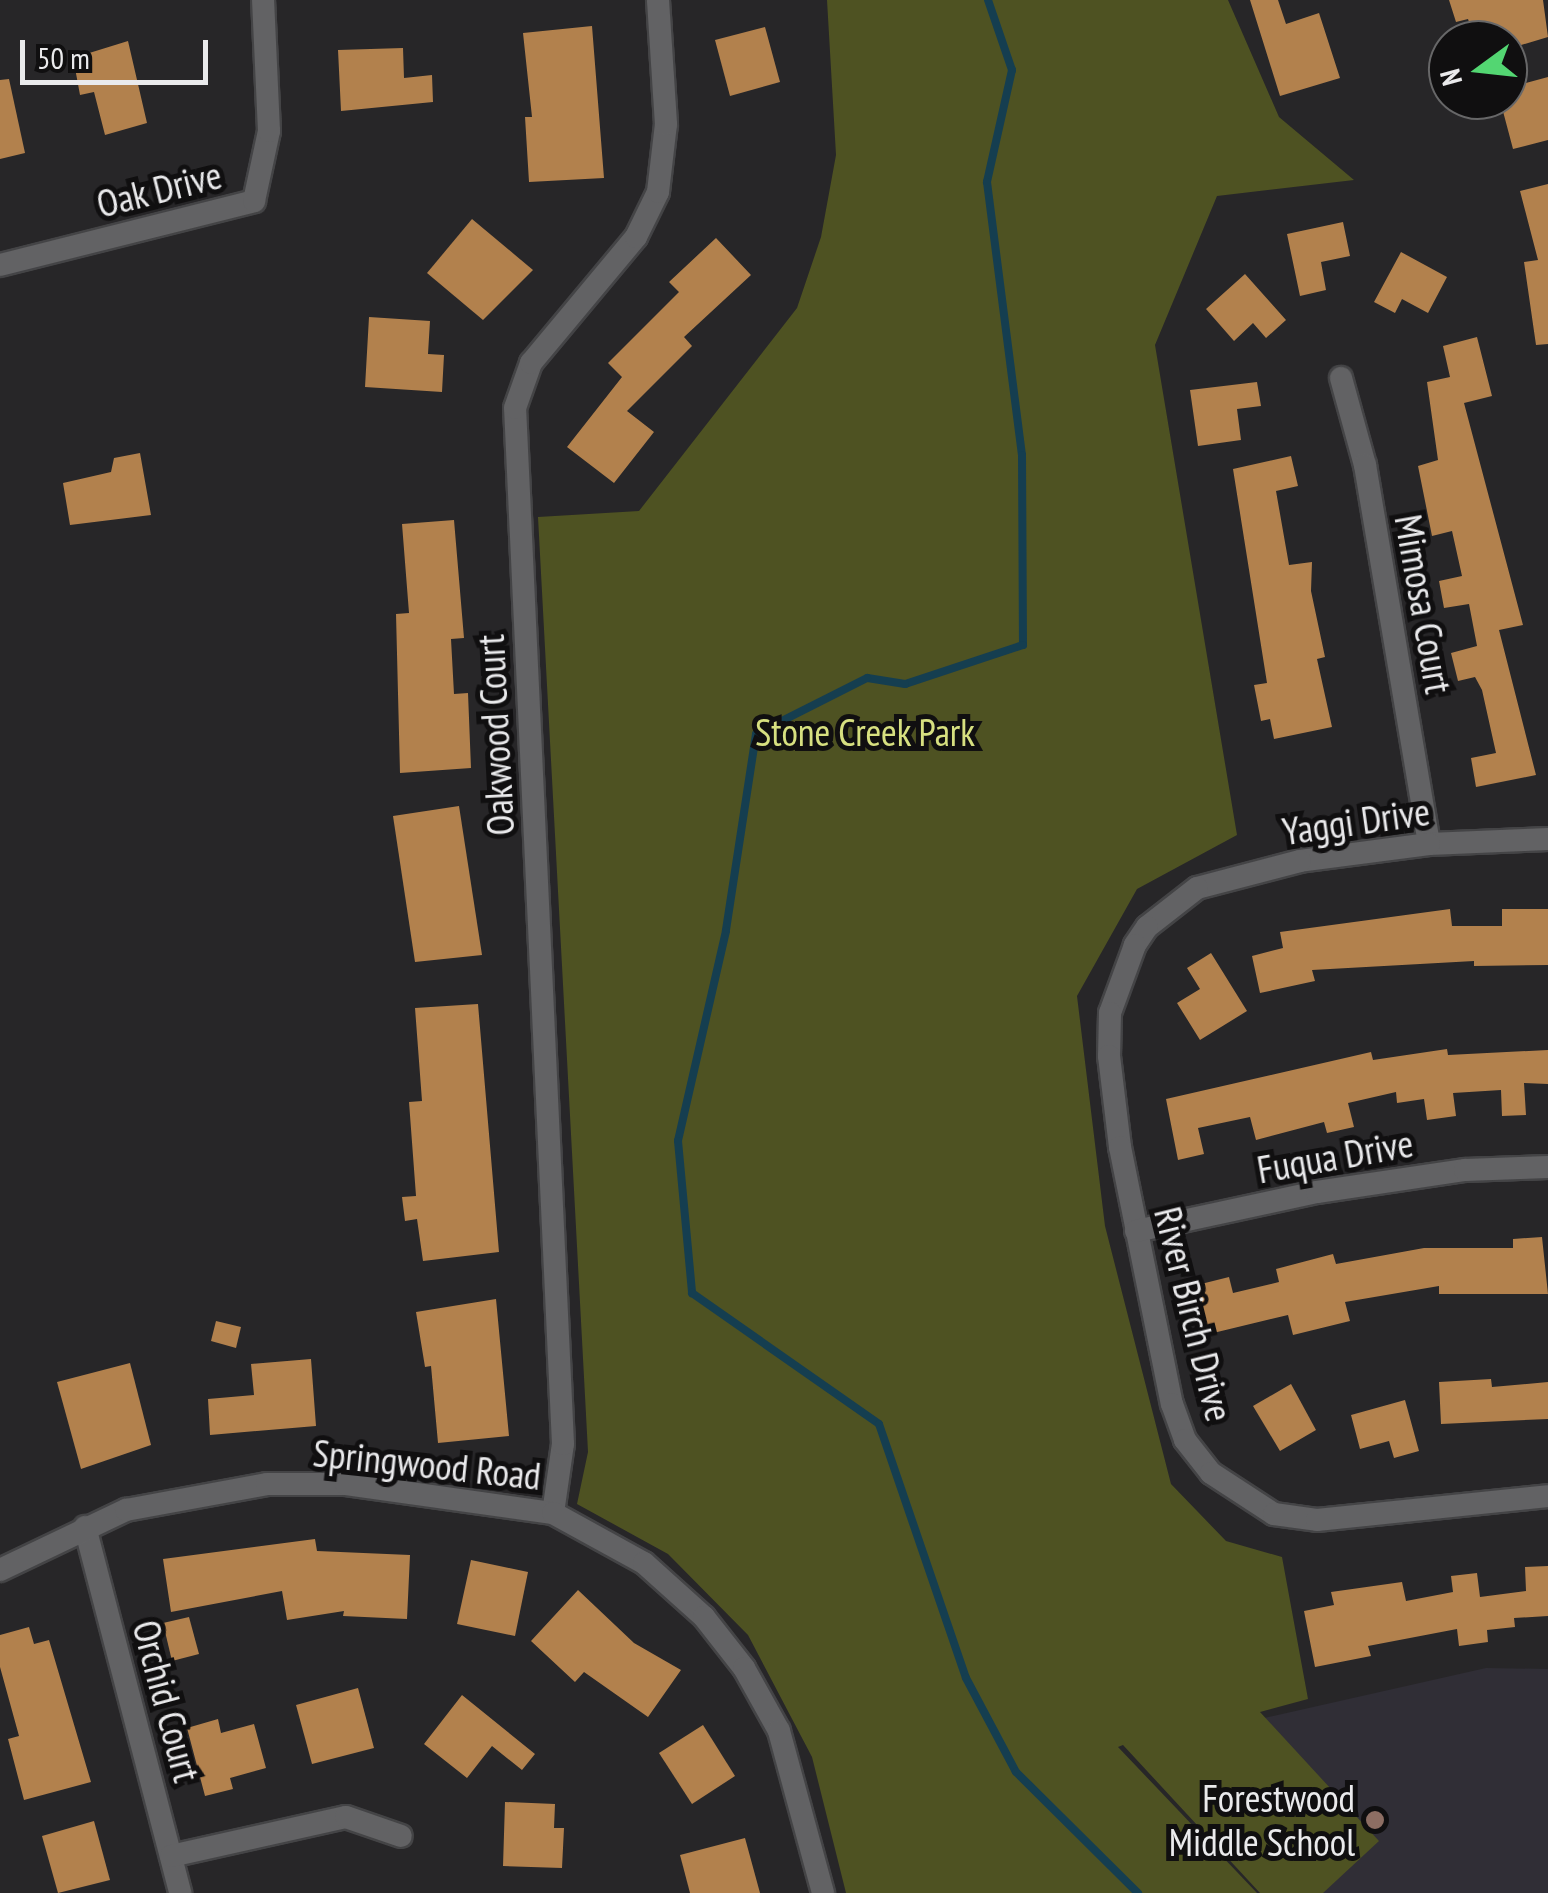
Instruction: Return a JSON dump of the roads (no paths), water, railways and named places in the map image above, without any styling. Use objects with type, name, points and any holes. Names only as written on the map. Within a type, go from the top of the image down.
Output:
[{"type":"street","name":"Oak Drive","points":[[0,265],[254,201],[269,130],[264,0]]},
{"type":"street","name":"Oakwood Court","points":[[553,1513],[563,1444],[515,408],[531,363],[636,237],[658,192],[666,124],[658,0]]},
{"type":"street","name":"Mimosa Court","points":[[1342,378],[1365,465],[1429,844]]},
{"type":"street","name":"Yaggi Drive","points":[[1180,899],[1219,879],[1300,860],[1429,844],[1548,839]]},
{"type":"street","name":"River Birch Drive","points":[[1180,899],[1134,945],[1110,1013],[1109,1056],[1136,1231],[1186,1440],[1212,1473],[1249,1502],[1274,1514],[1353,1522],[1451,1502],[1548,1496]]},
{"type":"street","name":"Fuqua Drive","points":[[1136,1231],[1316,1192],[1465,1170],[1548,1167]]},
{"type":"street","name":"Springwood Road","points":[[0,1570],[85,1527],[144,1506],[268,1484],[346,1484],[553,1513],[644,1564],[704,1617],[744,1668],[779,1731],[823,1893]]},
{"type":"street","name":"Orchid Court","points":[[85,1527],[180,1893]]},
{"type":"street","points":[[171,1856],[346,1818],[400,1836]]},
{"type":"waterway","points":[[988,0],[1012,70],[987,182],[1022,455],[1023,645],[905,684],[867,678],[756,734],[726,931],[678,1141],[692,1293],[879,1424],[966,1678],[1016,1772],[1138,1893]]},
{"type":"place","name":"Forestwood Middle School","points":[[1375,1820]]},
{"type":"park label","name":"Stone Creek Park","points":[[865,732]]}]
